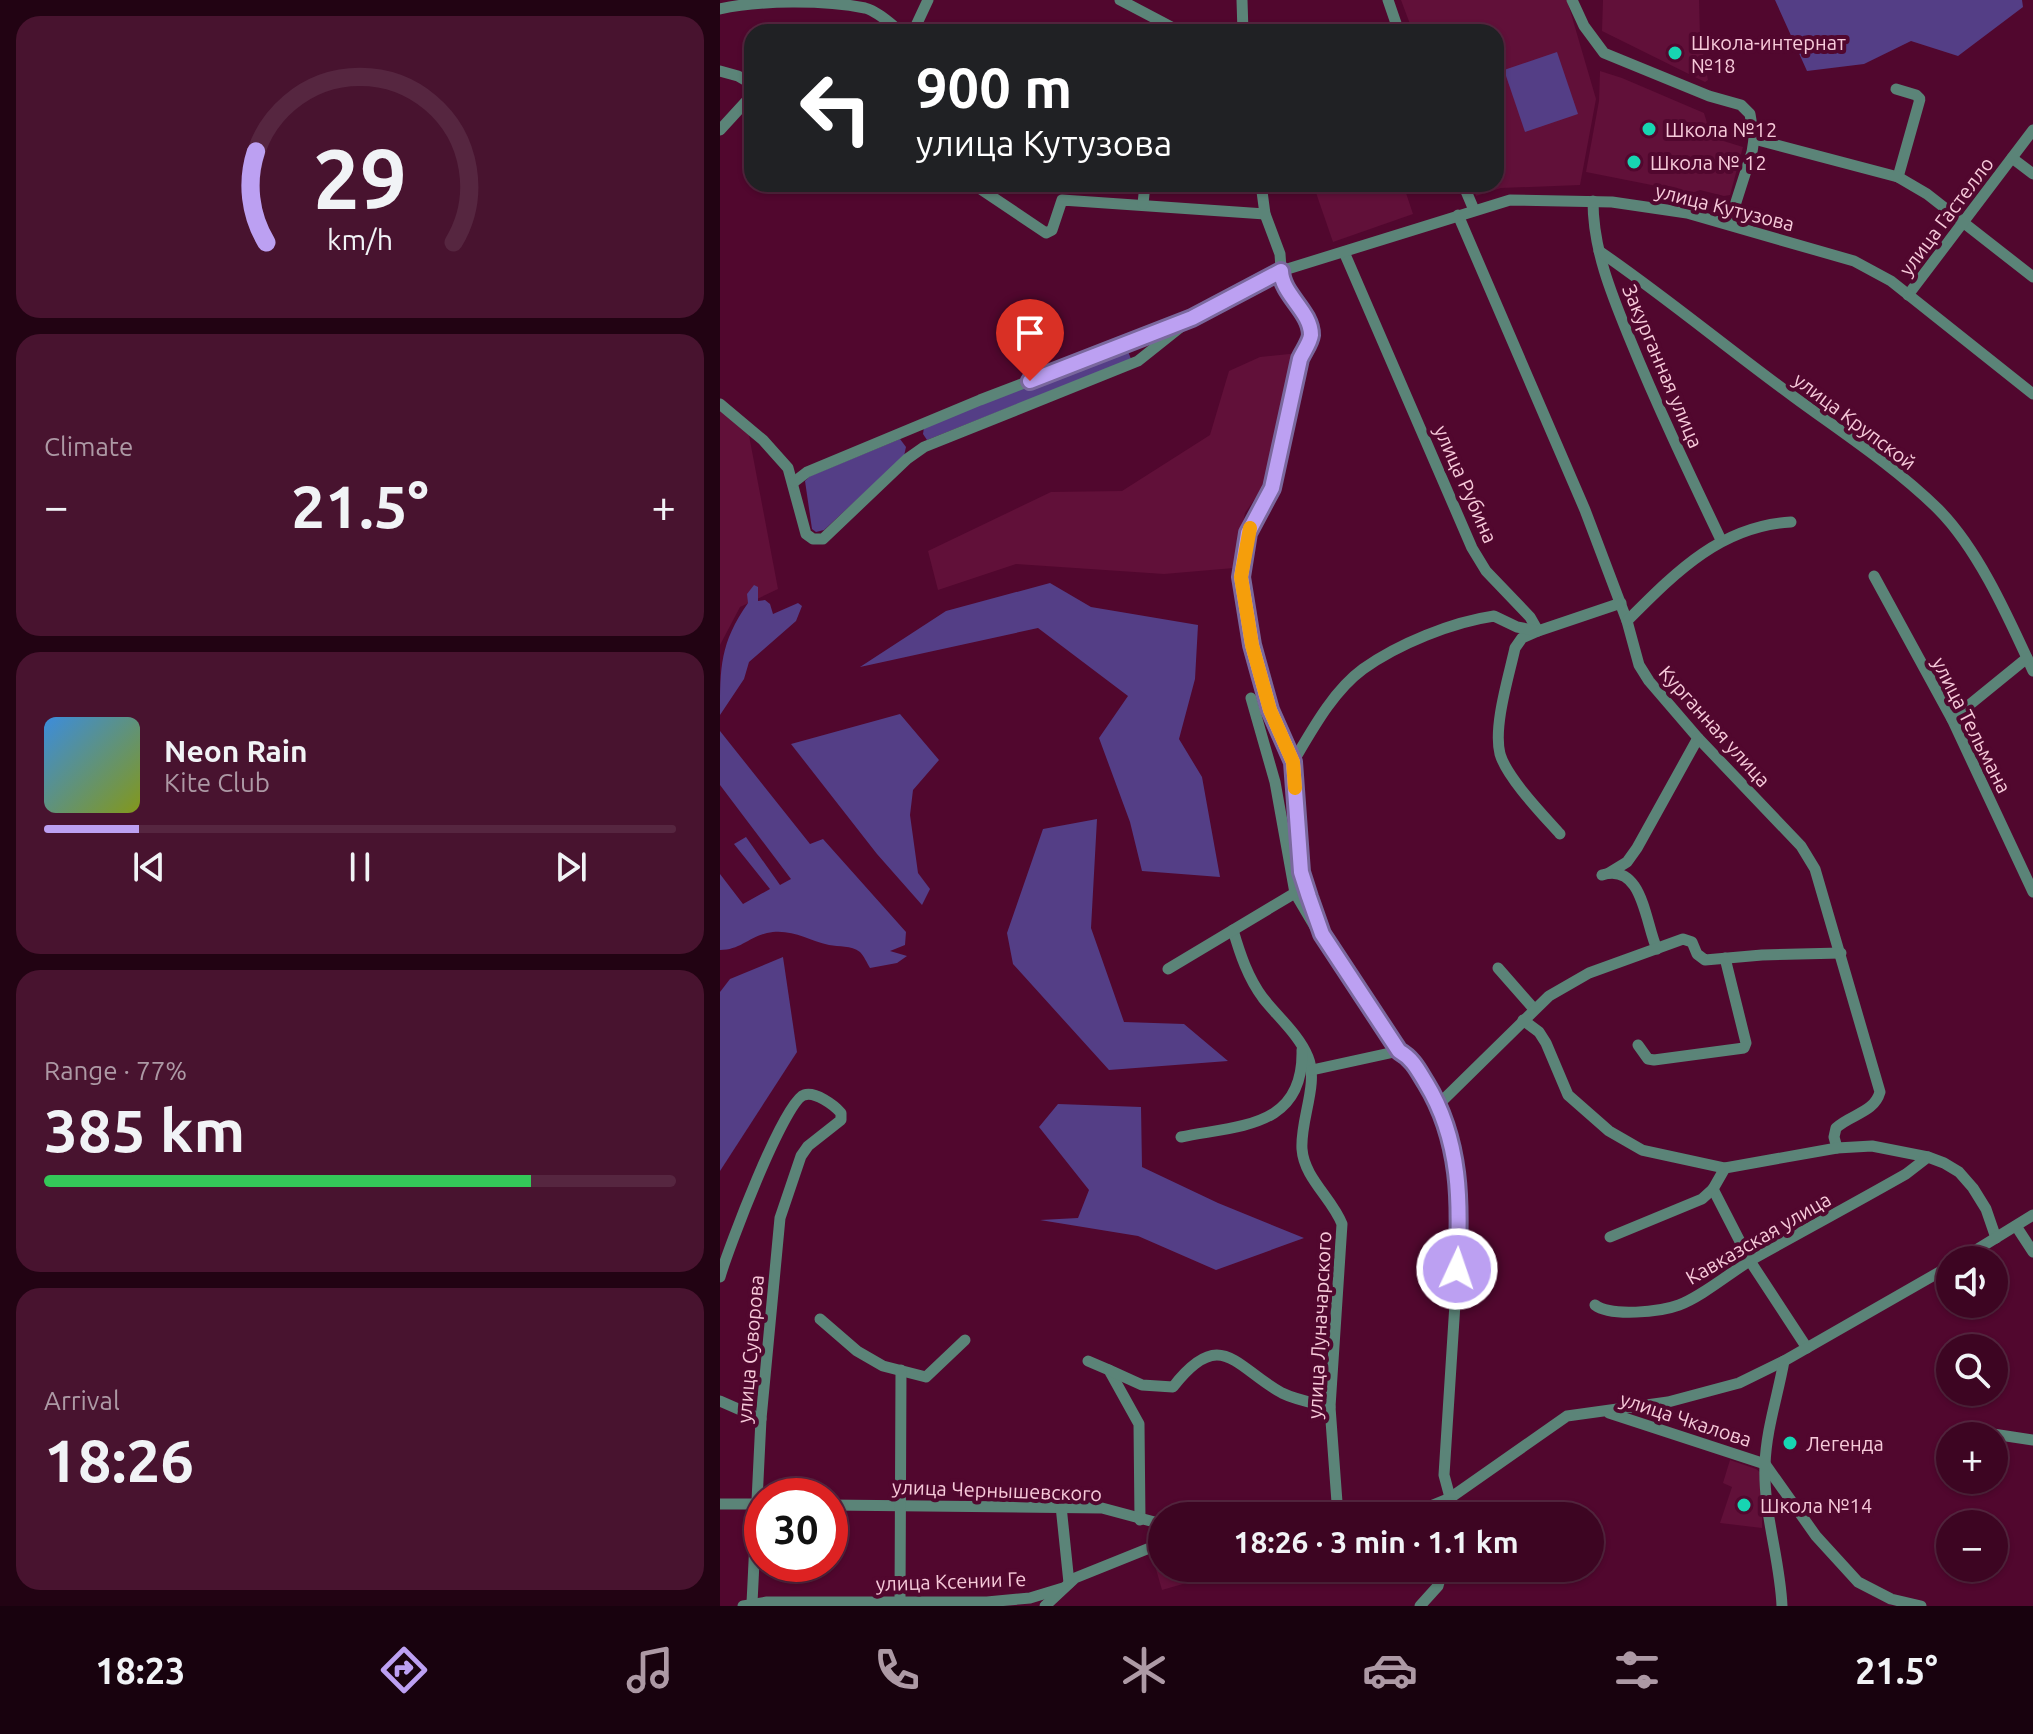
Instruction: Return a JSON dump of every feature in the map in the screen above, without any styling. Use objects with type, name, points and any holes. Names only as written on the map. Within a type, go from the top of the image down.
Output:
[{"type":"street","points":[[917,24],[928,0]]},
{"type":"street","points":[[1120,0],[1166,24]]},
{"type":"street","points":[[1242,0],[1243,24]]},
{"type":"street","points":[[1388,0],[1396,24]]},
{"type":"street","points":[[1572,0],[1584,26],[1604,53],[1709,96],[1741,105],[1750,114],[1754,139],[1729,224]]},
{"type":"street","points":[[720,9],[745,2],[799,1],[868,8],[890,24]]},
{"type":"street","points":[[720,71],[744,81]]},
{"type":"street","points":[[1896,89],[1920,99],[1898,177]]},
{"type":"street","points":[[720,130],[744,104]]},
{"type":"street","name":"улица Гастелло","points":[[1908,295],[2033,130]]},
{"type":"street","points":[[1754,139],[1898,177],[1927,194],[2033,277]]},
{"type":"street","name":"улица Гастелло","points":[[2012,158],[2033,174]]},
{"type":"street","points":[[985,192],[1046,233],[1052,230],[1062,200],[1265,214]]},
{"type":"street","points":[[1143,204],[1144,192]]},
{"type":"street","points":[[1262,192],[1265,214],[1280,254],[1282,283],[1299,307],[1311,335],[1300,359],[1272,488],[1248,533],[1241,577],[1252,645],[1270,710],[1293,762],[1301,872],[1322,934]]},
{"type":"street","points":[[1466,192],[1474,210]]},
{"type":"street","name":"улица Кутузова","points":[[794,482],[807,472],[915,426],[1192,318],[1281,271],[1510,200],[1635,204],[1687,213],[1854,261],[1891,281],[2033,394]]},
{"type":"street","name":"Закурганная улица","points":[[1593,201],[1599,251],[1607,283],[1650,389],[1721,540]]},
{"type":"street","name":"Курганная улица","points":[[1458,215],[1585,510],[1621,603],[1639,665],[1698,738],[1809,855],[1841,953],[1880,1092],[1878,1101],[1872,1107],[1836,1128],[1834,1137],[1837,1148]]},
{"type":"street","name":"улица Крупской","points":[[1599,251],[1864,447],[1939,510],[1970,552],[2033,671]]},
{"type":"street","name":"улица Рубина","points":[[1344,252],[1472,548],[1486,571],[1530,617],[1538,631]]},
{"type":"street","name":"улица Кутузова","points":[[720,404],[780,458],[794,482],[806,534],[813,539],[823,539],[907,459],[924,447],[1138,361],[1192,318]]},
{"type":"street","points":[[915,426],[924,447]]},
{"type":"street","points":[[1627,621],[1679,569],[1721,540],[1771,523],[1791,522]]},
{"type":"street","name":"улица Тельмана","points":[[1874,576],[1952,719],[2033,892]]},
{"type":"street","points":[[1560,834],[1528,799],[1500,755],[1500,724],[1515,648],[1522,638],[1538,631],[1621,603]]},
{"type":"street","points":[[1293,762],[1311,731],[1343,689],[1363,669],[1409,644],[1430,633],[1494,616],[1517,627],[1538,631]]},
{"type":"street","points":[[1952,719],[2027,658]]},
{"type":"street","points":[[1251,698],[1275,782],[1295,893],[1311,922],[1399,1051],[1411,1058],[1439,1104],[1452,1142],[1461,1210],[1444,1475],[1451,1502]]},
{"type":"street","points":[[1657,949],[1636,887],[1627,877],[1606,874],[1627,862],[1637,848],[1698,738]]},
{"type":"street","points":[[1168,969],[1295,893]]},
{"type":"street","points":[[1233,930],[1242,959],[1261,994],[1301,1045],[1312,1070],[1399,1051]]},
{"type":"street","points":[[1439,1104],[1534,1009],[1578,979],[1683,939],[1688,939],[1697,954],[1705,960],[1841,953]]},
{"type":"street","points":[[1638,1045],[1648,1059],[1654,1060],[1744,1048],[1746,1043],[1725,958]]},
{"type":"street","points":[[1498,968],[1534,1009]]},
{"type":"street","points":[[1523,1020],[1539,1032],[1546,1043],[1568,1095],[1609,1131],[1642,1150],[1725,1168],[1837,1148],[1872,1146],[1928,1157],[1959,1172],[1973,1188],[1986,1209],[1996,1238]]},
{"type":"street","points":[[1181,1137],[1257,1122],[1271,1116],[1295,1093],[1301,1075],[1301,1045]]},
{"type":"street","name":"улица Луначарского","points":[[1312,1070],[1302,1147],[1304,1161],[1336,1209],[1342,1224],[1330,1407],[1337,1502]]},
{"type":"street","name":"улица Суворова","points":[[720,1277],[729,1246],[784,1122],[798,1098],[813,1094],[837,1108],[841,1120],[808,1146],[801,1156],[780,1218],[761,1419],[760,1478]]},
{"type":"street","name":"Кавказская улица","points":[[1595,1305],[1603,1311],[1618,1312],[1679,1305],[1750,1261],[1906,1174],[1928,1157]]},
{"type":"street","points":[[1610,1237],[1702,1199],[1713,1189],[1725,1168]]},
{"type":"street","points":[[1713,1189],[1750,1261],[1807,1348]]},
{"type":"street","points":[[1983,1246],[2033,1215]]},
{"type":"street","points":[[2023,1223],[2033,1252]]},
{"type":"street","points":[[1604,1411],[1668,1402],[1739,1383],[1784,1361],[1936,1274]]},
{"type":"street","points":[[820,1319],[857,1351],[883,1366],[926,1377],[965,1340]]},
{"type":"street","points":[[1088,1361],[1142,1385],[1173,1387],[1197,1362],[1212,1356],[1227,1356],[1241,1362],[1281,1392],[1330,1407]]},
{"type":"street","points":[[1782,1606],[1767,1505],[1765,1464],[1784,1361]]},
{"type":"street","points":[[900,1602],[901,1370]]},
{"type":"street","points":[[1109,1370],[1139,1424],[1140,1520]]},
{"type":"street","points":[[720,1401],[761,1419]]},
{"type":"street","name":"улица Чкалова","points":[[1440,1502],[1557,1421],[1581,1413],[1604,1411],[1765,1464],[1816,1536],[1858,1582],[1891,1599],[1921,1606]]},
{"type":"street","points":[[2008,1436],[2033,1440]]},
{"type":"street","points":[[720,1504],[744,1504]]},
{"type":"street","name":"улица Чернышевского","points":[[848,1505],[1102,1508],[1148,1521]]},
{"type":"street","points":[[1061,1506],[1066,1585]]},
{"type":"street","points":[[1045,1606],[1066,1585],[1148,1549]]},
{"type":"street","name":"улица Суворова","points":[[748,1605],[751,1582]]},
{"type":"street","points":[[1420,1606],[1439,1582]]},
{"type":"street","name":"улица Ксении Ге","points":[[748,1605],[1013,1600],[1045,1595],[1066,1585]]},
{"type":"shaded area","points":[[1401,0],[1567,0],[1596,99],[1580,185],[1504,188],[1504,24],[1410,24]]},
{"type":"shaded area","name":"Школа-интернат №18","points":[[1603,0],[1699,0],[1700,37],[1708,80],[1705,82],[1602,31]]},
{"type":"shaded area","points":[[1775,0],[2022,0],[2023,7],[1958,56],[1911,41],[1864,64],[1807,71]]},
{"type":"shaded area","points":[[1557,52],[1578,114],[1525,132],[1504,70]]},
{"type":"shaded area","name":"Школа №12","points":[[1600,71],[1704,113],[1707,123],[1704,135],[1743,147],[1730,195],[1700,190],[1692,193],[1586,172],[1599,101]]},
{"type":"shaded area","points":[[1316,192],[1406,192],[1413,214],[1333,242]]},
{"type":"shaded area","points":[[1126,346],[1131,359],[927,440],[923,434],[924,427]]},
{"type":"shaded area","points":[[1299,353],[1267,481],[1245,513],[1234,568],[1164,574],[1016,564],[938,590],[928,551],[1051,492],[1122,491],[1210,435],[1229,371],[1260,357]]},
{"type":"shaded area","points":[[720,407],[748,430],[778,589],[740,607],[720,645]]},
{"type":"shaded area","points":[[900,439],[906,447],[904,456],[824,530],[816,532],[812,529],[805,481],[810,476]]},
{"type":"shaded area","points":[[1050,583],[1091,607],[1198,625],[1195,679],[1179,739],[1202,777],[1220,877],[1142,871],[1130,822],[1099,738],[1128,696],[1038,628],[860,667],[946,611]]},
{"type":"shaded area","points":[[754,585],[758,587],[758,601],[765,600],[770,604],[773,614],[798,603],[802,606],[796,621],[749,662],[744,679],[720,715],[720,683],[727,643],[748,603],[747,594]]},
{"type":"shaded area","points":[[900,714],[939,760],[913,790],[910,815],[918,873],[930,889],[922,905],[877,854],[791,744]]},
{"type":"shaded area","points":[[720,731],[810,844],[823,839],[906,932],[905,945],[890,951],[907,956],[897,963],[870,968],[861,954],[849,947],[829,945],[784,932],[767,933],[733,948],[720,950],[720,874],[743,904],[770,889],[734,844],[746,837],[780,885],[791,879],[720,785]]},
{"type":"shaded area","points":[[1097,819],[1091,928],[1124,1022],[1184,1024],[1228,1061],[1109,1070],[1013,964],[1007,933],[1043,829]]},
{"type":"shaded area","points":[[783,957],[797,1052],[720,1171],[720,992],[730,979]]},
{"type":"shaded area","points":[[1058,1104],[1141,1107],[1142,1167],[1218,1203],[1304,1238],[1216,1270],[1138,1236],[1040,1220],[1078,1218],[1089,1190],[1039,1127]]},
{"type":"shaded area","name":"Школа №14","points":[[1730,1460],[1762,1474],[1762,1528],[1720,1523],[1732,1487],[1723,1483]]},
{"type":"shaded area","points":[[1160,1582],[1190,1582],[1162,1590]]},
{"type":"slow traffic","points":[[1250,528],[1241,577],[1252,645],[1270,710],[1293,762],[1295,788]]},
{"type":"place","name":"Школа-интернат №18","points":[[1675,53]]},
{"type":"place","name":"Школа №12","points":[[1649,129]]},
{"type":"place","name":"Школа № 12","points":[[1634,162]]},
{"type":"place","name":"Легенда","points":[[1790,1443]]},
{"type":"place","name":"Школа №14","points":[[1744,1505]]},
{"type":"route","points":[[1030,381],[1192,318],[1281,271],[1282,283],[1299,307],[1311,335],[1300,359],[1272,488],[1248,533],[1241,577],[1248,622],[1270,710],[1293,762],[1301,872],[1322,934],[1399,1051],[1411,1058],[1439,1104],[1452,1142],[1461,1210],[1457,1269]]}]
